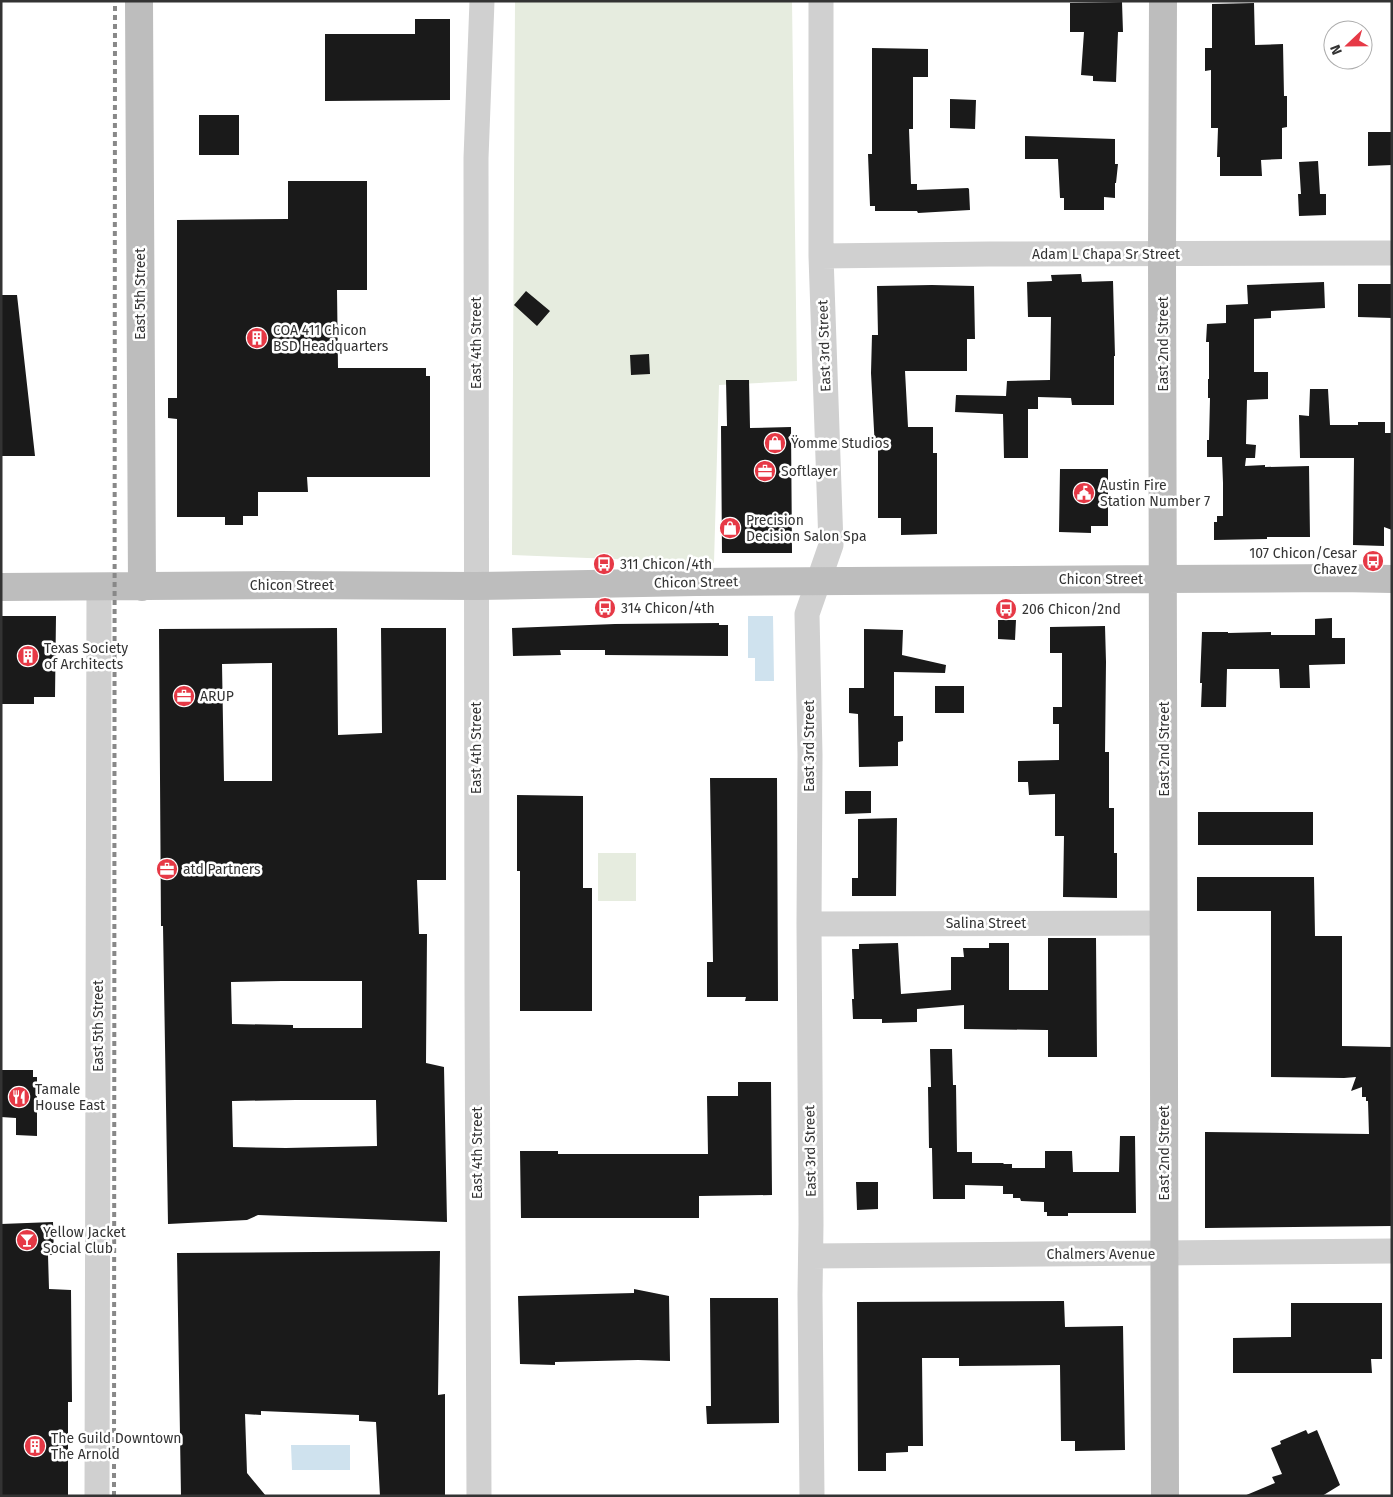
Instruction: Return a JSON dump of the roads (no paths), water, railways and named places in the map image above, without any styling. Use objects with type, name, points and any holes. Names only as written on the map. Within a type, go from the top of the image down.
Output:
[{"type":"street","name":"East 5th Street","points":[[139,1],[142,587]]},
{"type":"street","name":"East 4th Street","points":[[479,1496],[476,158],[482,1]]},
{"type":"street","name":"East 3rd Street","points":[[812,1496],[810,756],[807,614],[831,545],[821,256],[821,1]]},
{"type":"street","name":"East 2nd Street","points":[[1163,1],[1165,1496]]},
{"type":"street","name":"Adam L Chapa Sr Street","points":[[821,256],[1392,254]]},
{"type":"street","name":"Chicon Street","points":[[1,587],[476,586],[1163,579],[1392,579]]},
{"type":"street","name":"East 5th Street","points":[[97,1496],[99,586]]},
{"type":"street","name":"Salina Street","points":[[809,924],[1164,923]]},
{"type":"street","name":"Chalmers Avenue","points":[[811,1256],[1392,1251]]},
{"type":"water","points":[[748,616],[773,616],[774,681],[755,681],[755,658],[748,658]]},
{"type":"water","points":[[291,1445],[350,1445],[350,1470],[292,1470]]},
{"type":"railway","points":[[114,1496],[115,1]]},
{"type":"place","name":"COA 411 Chicon BSD Headquarters","points":[[257,338]]},
{"type":"place","name":"Ÿomme Studios","points":[[775,443]]},
{"type":"place","name":"Softlayer","points":[[765,471]]},
{"type":"place","name":"Austin Fire Station Number 7","points":[[1084,493]]},
{"type":"place","name":"Precision Decision Salon Spa","points":[[730,528]]},
{"type":"place","name":"107 Chicon/Cesar Chavez","points":[[1373,561]]},
{"type":"place","name":"311 Chicon/4th","points":[[604,564]]},
{"type":"place","name":"314 Chicon/4th","points":[[605,608]]},
{"type":"place","name":"206 Chicon/2nd","points":[[1006,609]]},
{"type":"place","name":"Texas Society of Architects","points":[[28,656]]},
{"type":"place","name":"ARUP","points":[[184,696]]},
{"type":"place","name":"atd Partners","points":[[167,869]]},
{"type":"place","name":"Tamale House East","points":[[19,1097]]},
{"type":"place","name":"Yellow Jacket Social Club","points":[[27,1240]]},
{"type":"place","name":"The Guild Downtown The Arnold","points":[[35,1446]]}]
